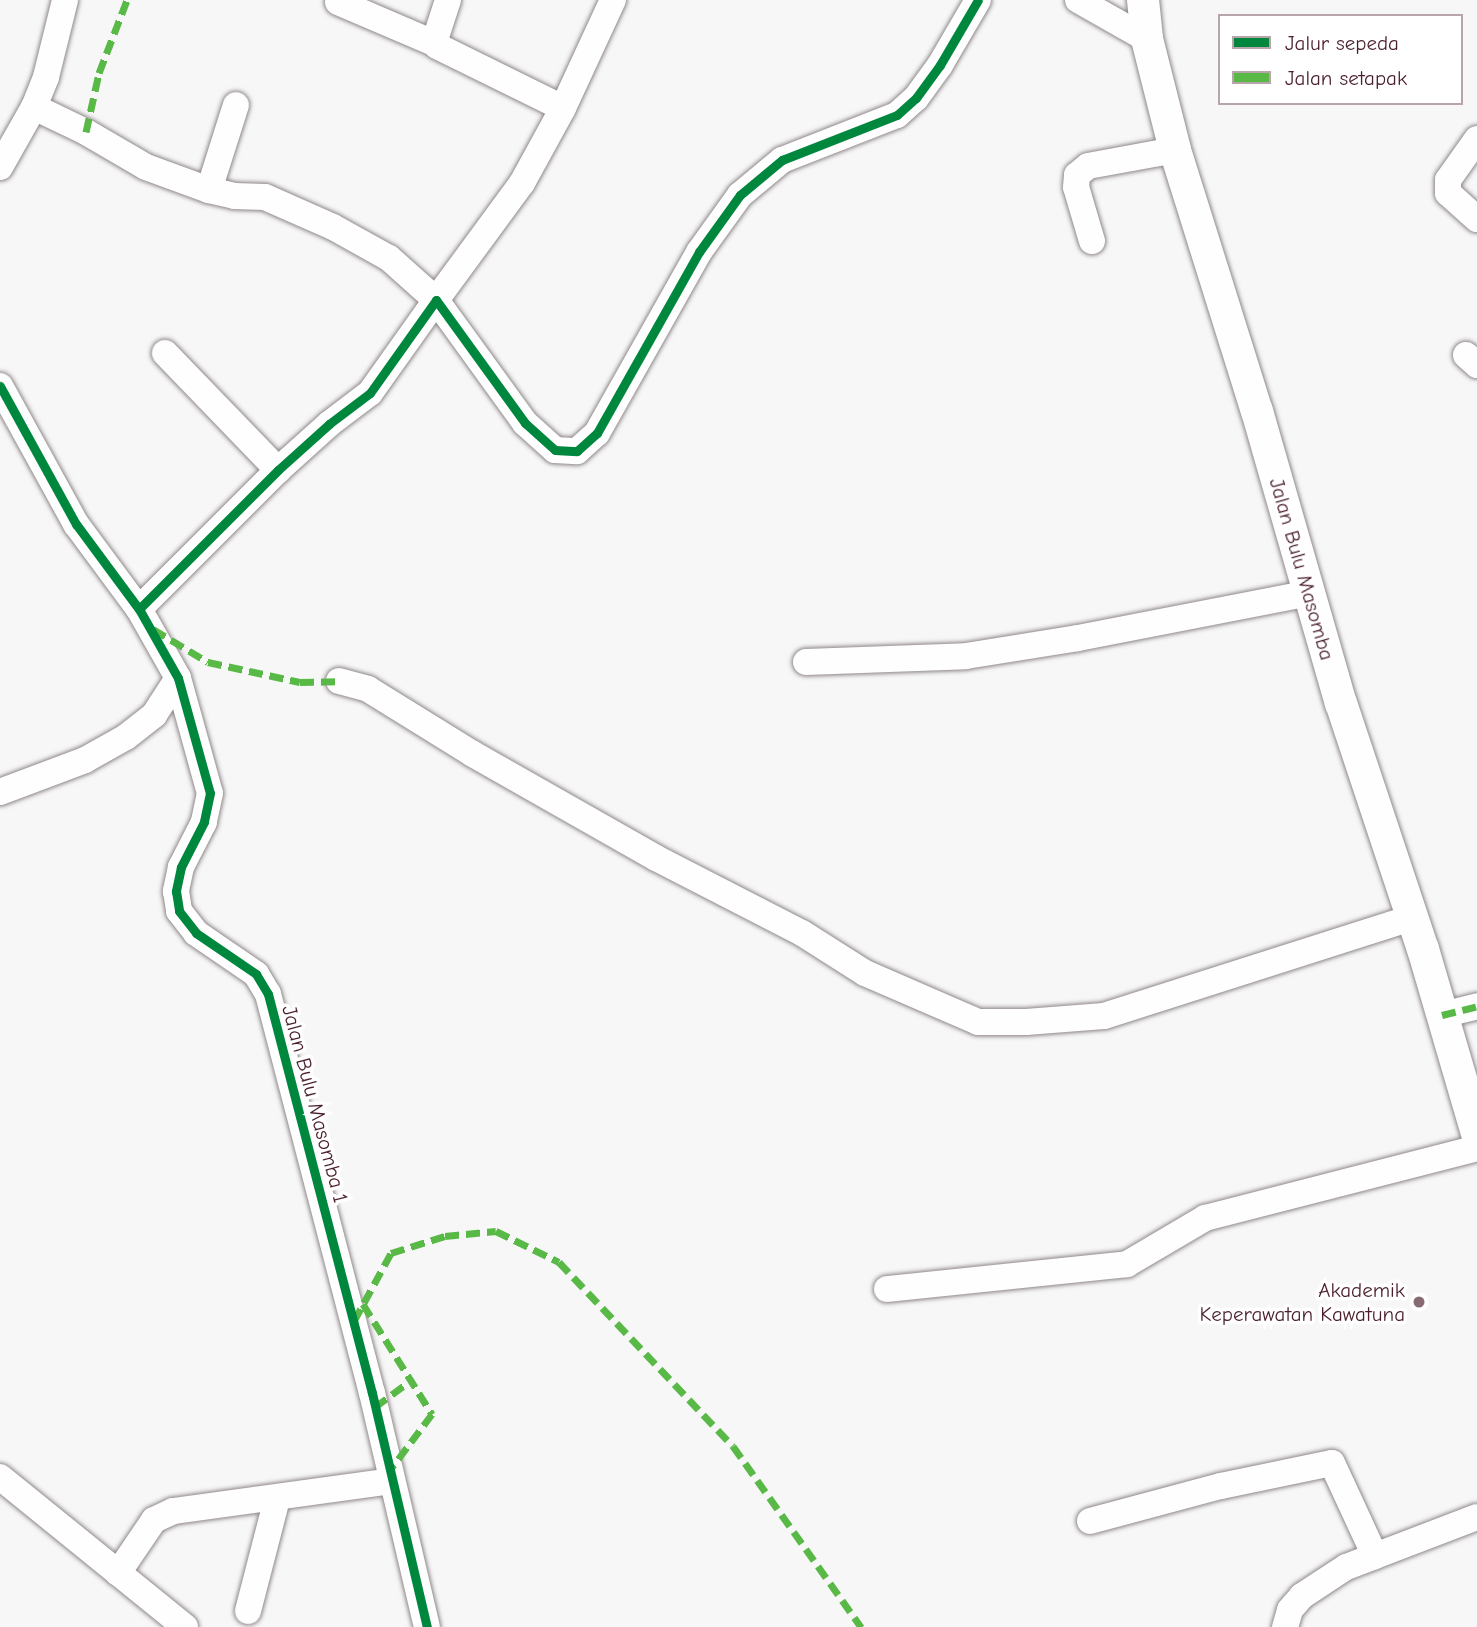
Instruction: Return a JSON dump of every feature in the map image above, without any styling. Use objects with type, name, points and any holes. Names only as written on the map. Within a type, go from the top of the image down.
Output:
[{"type":"street","points":[[0,167],[34,107],[46,77],[65,0]]},
{"type":"street","points":[[436,44],[448,0]]},
{"type":"street","points":[[34,107],[86,132],[146,167],[209,190],[233,196],[265,197],[333,227],[389,258],[436,300],[524,424],[555,450],[577,451],[597,433],[699,252],[740,195],[782,160],[897,115],[916,97],[940,65],[978,0]]},
{"type":"street","points":[[1078,0],[1147,39]]},
{"type":"street","name":"Jalan Bulu Masomba","points":[[1143,0],[1147,39],[1175,150],[1477,1134]]},
{"type":"street","points":[[338,2],[436,44],[439,49],[563,108]]},
{"type":"street","points":[[139,609],[278,470],[329,424],[370,393],[522,183],[563,108],[606,4]]},
{"type":"street","points":[[209,190],[236,105]]},
{"type":"street","points":[[1477,139],[1448,180],[1448,192],[1477,219]]},
{"type":"street","points":[[1092,241],[1076,187],[1077,175],[1088,166],[1175,150]]},
{"type":"street","points":[[165,353],[278,470]]},
{"type":"street","name":"Jalan Bulu Masomba 1","points":[[0,386],[76,524],[139,609],[178,678],[210,793],[204,822],[181,867],[176,891],[179,911],[196,933],[256,974],[268,994],[372,1393],[427,1627]]},
{"type":"street","points":[[806,662],[966,656],[1078,638],[1309,593]]},
{"type":"street","points":[[0,792],[85,760],[126,737],[154,715],[178,678]]},
{"type":"street","points":[[339,681],[368,689],[473,754],[656,858],[802,933],[865,973],[978,1022],[1026,1022],[1104,1016],[1411,918]]},
{"type":"street","points":[[1442,1015],[1477,1006]]},
{"type":"street","points":[[887,1289],[1127,1264],[1205,1218],[1477,1148]]},
{"type":"street","points":[[1090,1521],[1221,1486],[1332,1463],[1375,1556]]},
{"type":"street","points":[[0,1477],[185,1627]]},
{"type":"street","points":[[118,1573],[154,1520],[173,1511],[277,1499],[391,1481]]},
{"type":"street","points":[[248,1611],[277,1499]]},
{"type":"street","points":[[1285,1627],[1290,1610],[1302,1596],[1346,1567],[1477,1517]]},
{"type":"marked path","points":[[86,132],[99,73],[127,0]]},
{"type":"marked path","points":[[153,629],[208,662],[300,682],[339,681]]},
{"type":"marked path","points":[[1442,1015],[1477,1006]]},
{"type":"marked path","points":[[354,1321],[391,1253],[445,1236],[496,1231],[559,1262],[733,1446],[861,1627]]},
{"type":"marked path","points":[[363,1304],[432,1414],[390,1470]]},
{"type":"marked path","points":[[375,1407],[410,1381]]},
{"type":"cycle path","points":[[139,609],[278,470],[329,424],[370,393],[436,300],[525,423],[555,450],[577,451],[597,433],[699,252],[740,195],[782,160],[897,115],[916,98],[940,65],[978,0]]},
{"type":"cycle path","points":[[0,386],[76,524],[139,609],[178,678],[210,793],[204,822],[181,867],[176,891],[179,911],[196,933],[256,974],[268,994],[372,1393],[427,1627]]},
{"type":"place","name":"Akademik Keperawatan Kawatuna","points":[[1419,1302]]}]
